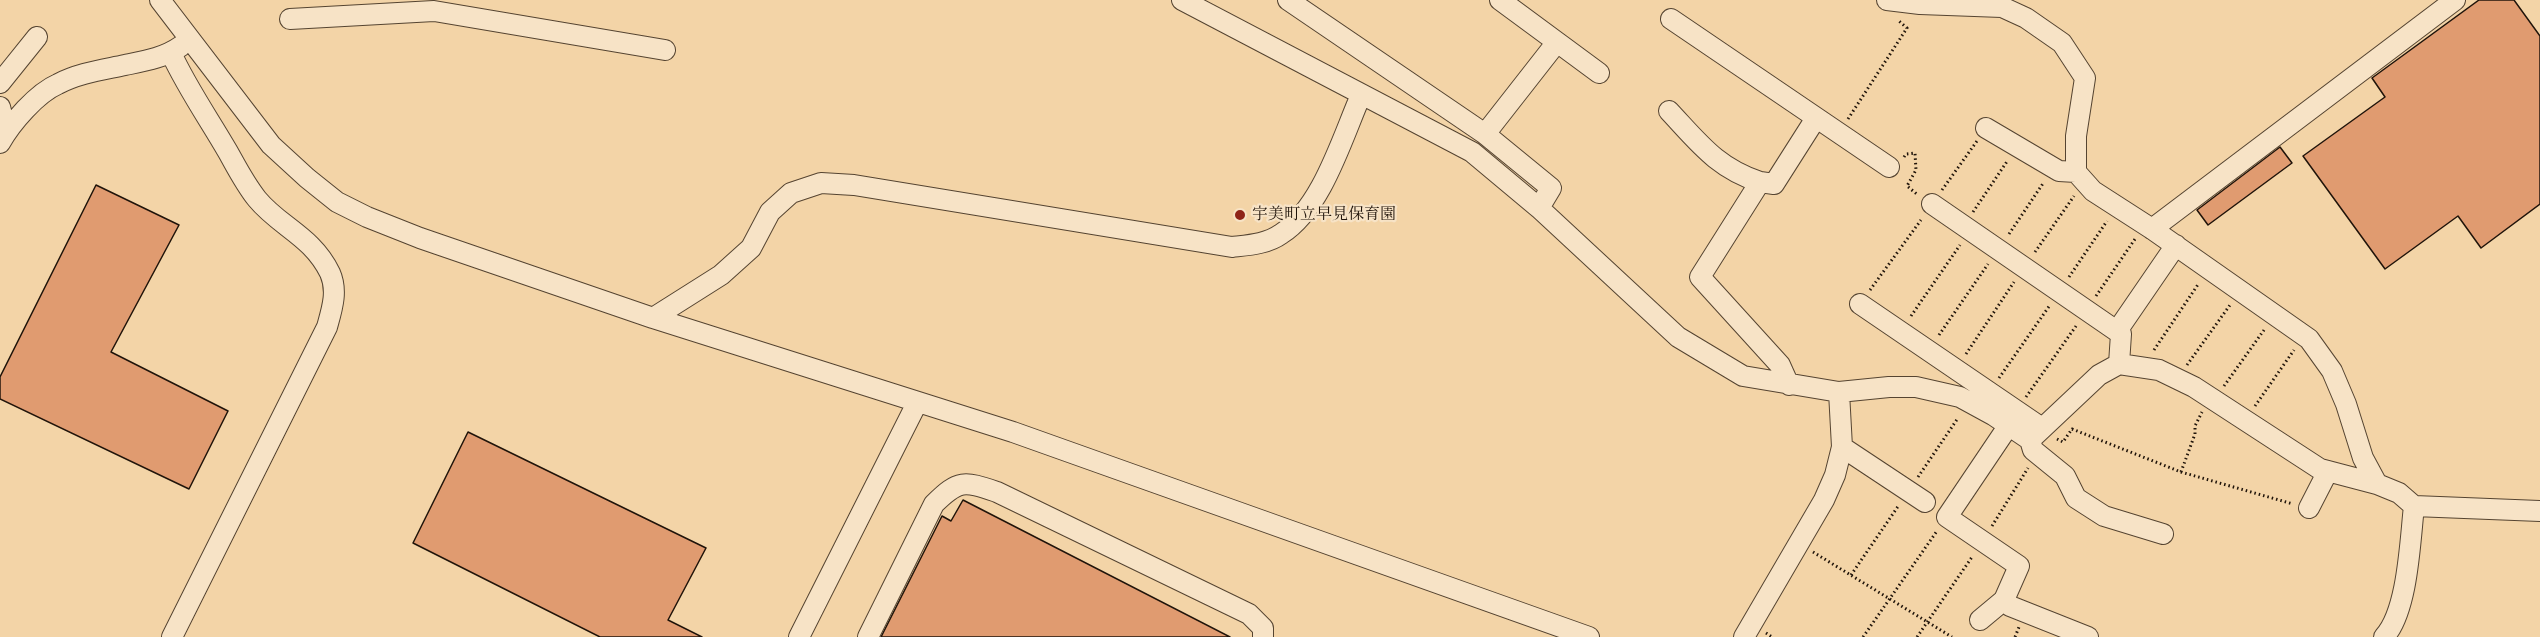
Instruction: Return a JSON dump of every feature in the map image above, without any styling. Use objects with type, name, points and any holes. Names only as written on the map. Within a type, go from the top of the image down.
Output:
[{"type":"street","points":[[160,0],[271,145],[337,202],[367,217],[420,238],[653,318],[1013,432],[1589,637]]},
{"type":"street","points":[[1182,0],[1472,152],[1539,208],[1678,337],[1743,376],[1789,386],[1839,392],[1916,387],[1960,397],[2013,418]]},
{"type":"street","points":[[1288,0],[1485,134],[1551,188],[1539,208]]},
{"type":"street","points":[[1500,0],[1599,73]]},
{"type":"street","points":[[2148,226],[2455,0]]},
{"type":"street","points":[[1890,8],[1920,4],[2004,4],[2062,42],[2085,78],[2076,136],[2080,177]]},
{"type":"street","points":[[290,19],[435,5],[666,50]]},
{"type":"street","points":[[1671,19],[1889,167]]},
{"type":"street","points":[[0,83],[37,37]]},
{"type":"street","points":[[0,143],[5,133],[28,107],[56,84],[89,72],[157,58],[171,53],[190,38]]},
{"type":"street","points":[[1485,134],[1557,42]]},
{"type":"street","points":[[171,53],[183,79],[258,200],[308,242],[319,256],[330,275],[335,298],[327,327],[172,637]]},
{"type":"street","points":[[653,318],[722,275],[751,248],[770,212],[791,193],[821,183],[854,185],[1232,247],[1257,244],[1281,235],[1304,215],[1322,182],[1360,95]]},
{"type":"street","points":[[0,107],[2,115],[0,119]]},
{"type":"street","points":[[1669,111],[1711,157],[1744,177],[1774,184],[1816,118]]},
{"type":"street","points":[[1986,128],[2053,168],[2080,177],[2093,191],[2176,245],[2305,336],[2332,371],[2346,404],[2363,458],[2377,484]]},
{"type":"street","points":[[1761,182],[1700,277],[1780,365],[1789,386]]},
{"type":"street","points":[[1932,204],[2121,334],[2119,364]]},
{"type":"street","points":[[2117,331],[2176,245]]},
{"type":"street","points":[[1860,304],[1989,392],[2013,418],[2036,437],[2065,476],[2076,498],[2104,516],[2163,534]]},
{"type":"street","points":[[2036,437],[2099,375],[2119,364],[2159,370],[2178,379],[2212,398],[2320,469],[2377,484],[2399,493],[2414,506],[2540,511]]},
{"type":"street","points":[[1744,637],[1824,500],[1835,475],[1842,447],[1839,392]]},
{"type":"street","points":[[799,637],[917,403]]},
{"type":"street","points":[[1980,620],[2004,600],[2019,566],[1947,517],[2013,418]]},
{"type":"street","points":[[1842,447],[1917,497]]},
{"type":"street","points":[[2309,508],[2328,471]]},
{"type":"street","points":[[868,637],[934,504],[950,488],[969,483],[997,492],[1249,614],[1263,628],[1263,637]]},
{"type":"street","points":[[2384,637],[2390,630],[2401,604],[2414,506]]},
{"type":"street","points":[[2004,600],[2010,606],[2088,637]]},
{"type":"path","points":[[1839,133],[1907,28],[1890,8]]},
{"type":"path","points":[[1860,304],[1986,128]]},
{"type":"path","points":[[1900,332],[2018,148]]},
{"type":"path","points":[[1889,167],[1895,168],[1906,154],[1915,153],[1916,170],[1907,186],[1932,204]]},
{"type":"path","points":[[1928,351],[2053,168]]},
{"type":"path","points":[[1956,370],[2080,177]]},
{"type":"path","points":[[1989,392],[2117,206]]},
{"type":"path","points":[[2013,418],[2086,310],[2148,226]]},
{"type":"path","points":[[2152,354],[2209,268]]},
{"type":"path","points":[[2178,379],[2241,291]]},
{"type":"path","points":[[2181,472],[2195,434],[2195,426],[2212,398],[2275,315]]},
{"type":"path","points":[[2245,420],[2305,336]]},
{"type":"path","points":[[1851,575],[1917,497],[1969,402]]},
{"type":"path","points":[[1917,637],[1983,541],[2028,468],[2036,437],[2063,442],[2072,429],[2181,472],[2309,508]]},
{"type":"path","points":[[1863,637],[1888,598],[1947,517]]},
{"type":"path","points":[[1799,543],[1952,637]]},
{"type":"building","points":[[2479,0],[2514,0],[2540,36],[2540,204],[2481,248],[2458,216],[2385,269],[2303,156],[2385,97],[2372,78]]},
{"type":"building","points":[[2280,147],[2292,163],[2208,225],[2197,210]]},
{"type":"building","points":[[96,185],[179,225],[111,352],[228,411],[189,489],[0,399],[0,377]]},
{"type":"building","points":[[468,432],[706,548],[668,620],[702,637],[600,637],[413,543]]},
{"type":"building","points":[[963,500],[1230,637],[881,637],[942,516],[951,521]]},
{"type":"place","name":"宇美町立早見保育園","points":[[1240,215]]}]
